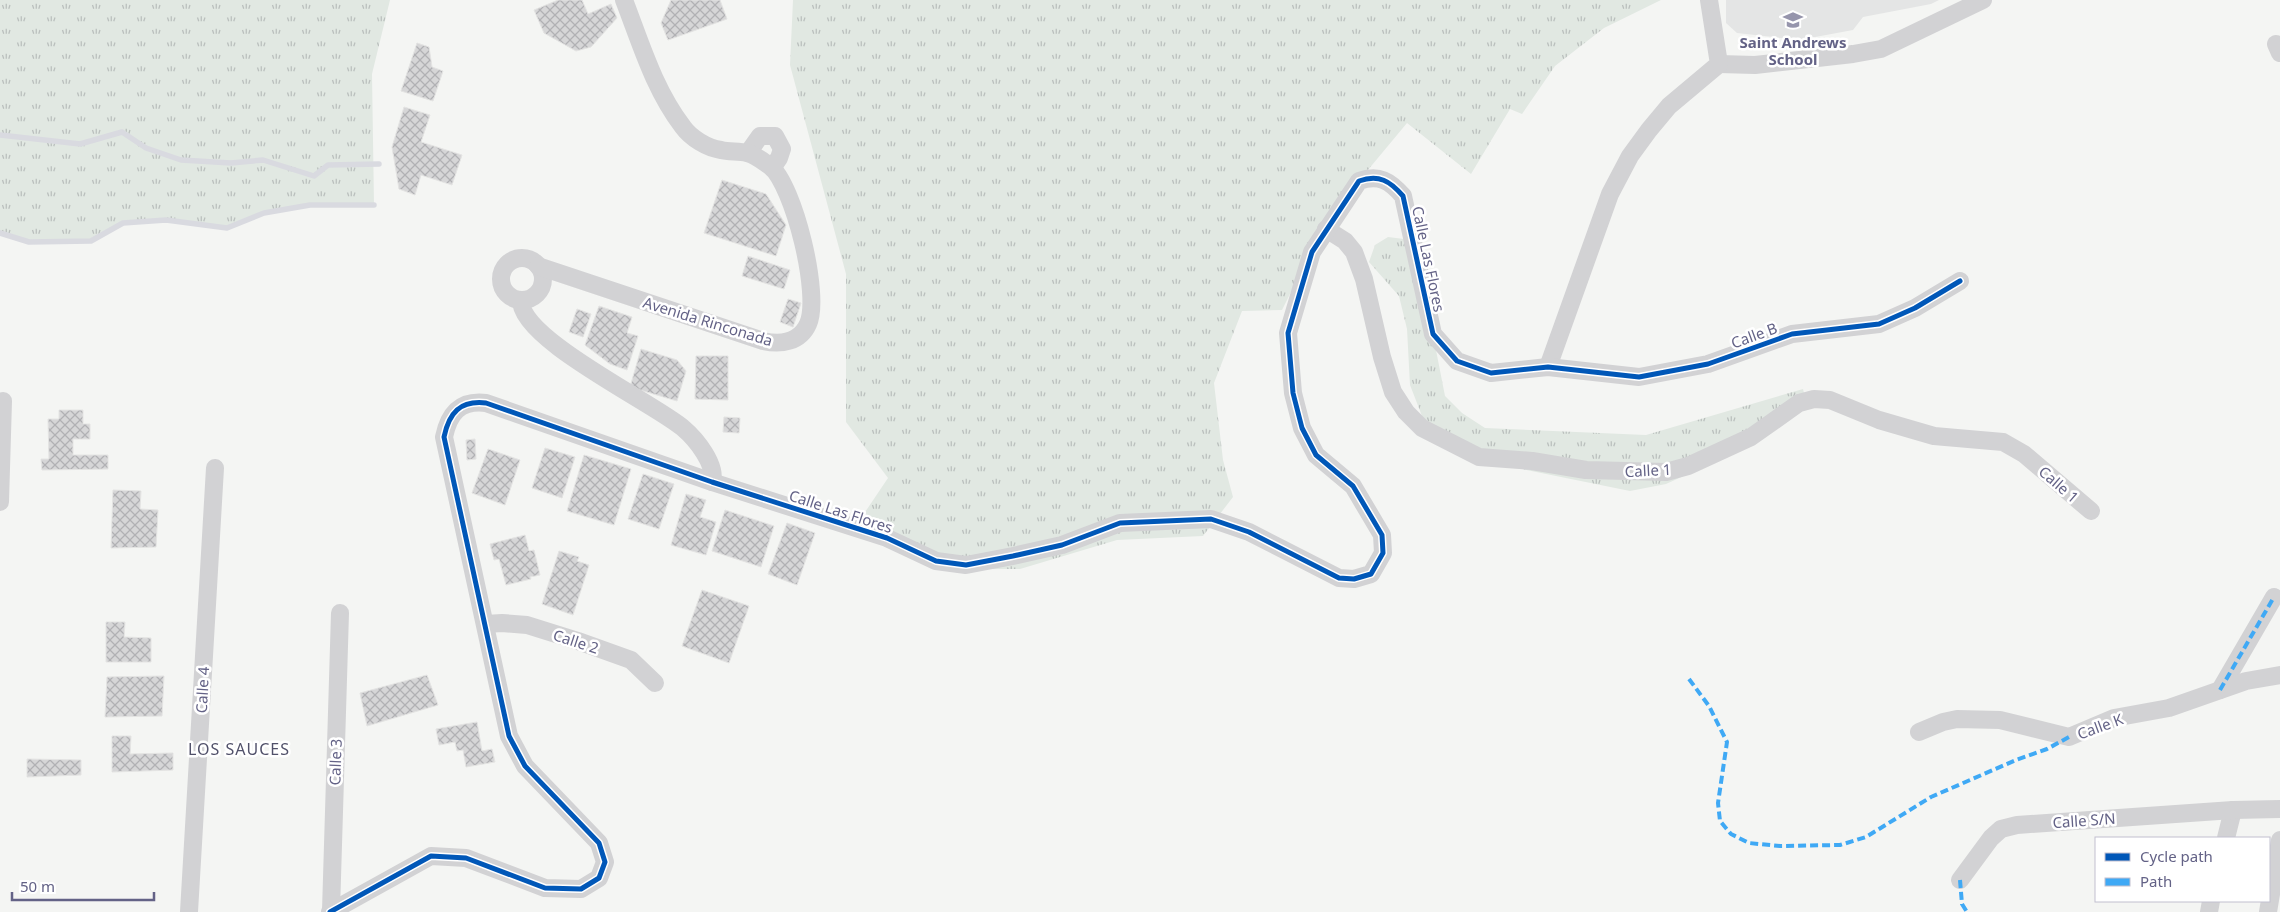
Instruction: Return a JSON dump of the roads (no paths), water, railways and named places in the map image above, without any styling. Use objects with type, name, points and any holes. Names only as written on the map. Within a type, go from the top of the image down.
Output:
[{"type":"street","name":"Avenida Rinconada","points":[[538,266],[776,344],[793,340],[806,329],[810,322],[812,293],[803,236],[789,199],[772,168],[748,153],[719,150],[700,142],[685,130],[667,105],[655,82],[624,0]]},
{"type":"street","points":[[1709,0],[1718,64]]},
{"type":"street","points":[[1548,367],[1610,194],[1630,156],[1648,130],[1669,106],[1718,64],[1755,65],[1853,54],[1880,48],[1983,0]]},
{"type":"street","points":[[748,153],[760,136],[775,136],[782,148],[779,158],[772,168]]},
{"type":"street","name":"Calle Las Flores","points":[[330,911],[431,856],[466,858],[545,888],[581,889],[599,878],[604,862],[599,843],[525,766],[509,736],[444,438],[447,423],[458,407],[468,403],[486,403],[712,482],[886,538],[936,560],[966,565],[1062,546],[1120,523],[1211,519],[1249,532],[1339,578],[1354,579],[1368,576],[1376,569],[1383,553],[1382,535],[1353,486],[1316,455],[1302,428],[1294,393],[1288,333],[1309,262],[1326,229],[1359,181],[1376,177],[1393,184],[1403,196],[1433,334],[1445,350],[1458,361],[1491,373],[1548,367]]},
{"type":"street","name":"Calle 1","points":[[1326,229],[1345,241],[1354,252],[1364,280],[1384,366],[1393,392],[1406,412],[1422,428],[1479,457],[1532,461],[1586,470],[1666,472],[1688,466],[1751,437],[1799,403],[1814,399],[1830,400],[1879,420],[1934,436],[2003,442],[2024,454],[2091,511]]},
{"type":"street","name":"Avenida Rinconada","points":[[532,294],[509,296],[502,285],[503,271],[507,265],[519,258],[533,261],[542,272],[532,294],[523,310],[533,325],[580,363],[684,428],[709,459],[714,474],[712,482]]},
{"type":"street","points":[[532,294],[558,274]]},
{"type":"street","name":"Calle B","points":[[1548,367],[1639,377],[1708,364],[1792,334],[1879,324],[1915,308],[1960,281]]},
{"type":"street","points":[[0,502],[3,401]]},
{"type":"street","name":"Calle 4","points":[[189,912],[215,468]]},
{"type":"street","points":[[2220,690],[2274,597]]},
{"type":"street","name":"Calle 3","points":[[330,911],[340,613]]},
{"type":"street","name":"Calle 2","points":[[486,624],[502,622],[528,625],[578,641],[631,660],[656,682]]},
{"type":"street","name":"Calle K","points":[[1918,732],[1943,722],[1957,719],[2000,720],[2069,737],[2114,718],[2169,708],[2246,681],[2280,675]]},
{"type":"street","points":[[2226,837],[2233,810]]},
{"type":"street","name":"Calle S/N","points":[[1960,880],[1991,838],[2001,829],[2017,825],[2233,810],[2280,810]]},
{"type":"street","points":[[2270,900],[2280,840]]},
{"type":"waterway","points":[[0,135],[80,144],[122,132],[146,148],[181,160],[231,163],[263,160],[314,176],[328,165],[379,164]]},
{"type":"waterway","points":[[0,233],[29,242],[91,241],[123,223],[166,220],[227,228],[264,213],[310,205],[374,205]]},
{"type":"place","name":"Saint Andrews School","points":[[1793,20]]},
{"type":"district","name":"LOS SAUCES","points":[[239,749]]}]
